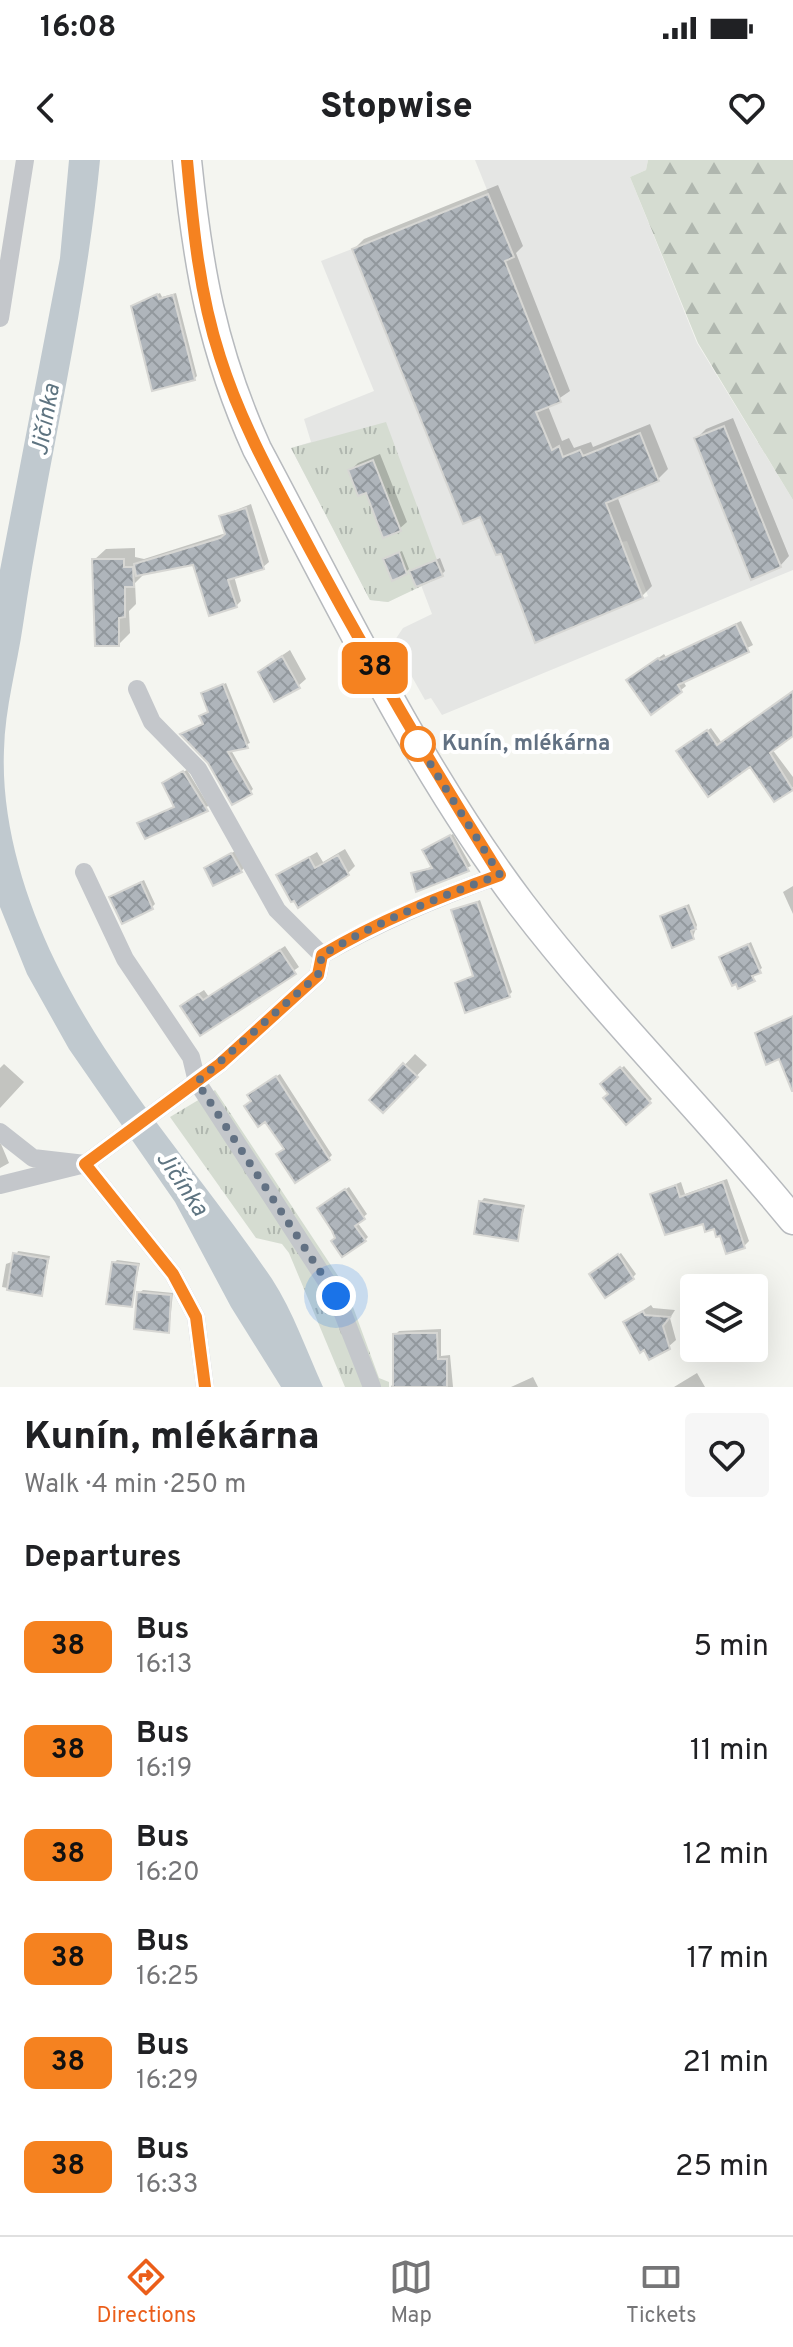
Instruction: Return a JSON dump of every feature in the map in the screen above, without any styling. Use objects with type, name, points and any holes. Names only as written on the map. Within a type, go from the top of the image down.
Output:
[{"type":"main road","points":[[187,160],[197,257],[207,308],[237,403],[356,634],[414,738],[500,875],[542,930],[793,1220]]},
{"type":"street","points":[[0,318],[25,160]]},
{"type":"street","points":[[137,689],[152,722],[198,769],[277,910],[322,955]]},
{"type":"street","points":[[84,872],[125,959],[191,1057],[197,1082],[336,1296],[372,1387]]},
{"type":"street","points":[[0,1185],[85,1164],[197,1082],[318,975],[322,955],[368,928],[500,875]]},
{"type":"street","points":[[0,1132],[33,1158],[85,1164],[173,1274],[196,1317],[205,1387]]},
{"type":"shaded area","points":[[475,160],[648,160],[646,170],[630,177],[697,343],[793,500],[793,570],[442,715],[431,698],[425,700],[393,643],[403,628],[432,614],[421,585],[388,602],[370,600],[291,448],[311,442],[304,419],[374,391],[321,261],[352,249],[463,523],[480,517],[496,555],[501,554],[535,642],[648,596],[627,541],[621,542],[606,503],[659,480],[639,433],[583,456],[580,451],[576,452],[566,463],[559,447],[552,450],[536,412],[561,402],[505,262],[514,257]]},
{"type":"green space","points":[[648,160],[793,160],[793,500],[698,343],[630,177],[646,170]]},
{"type":"green space","points":[[386,422],[443,576],[388,602],[370,600],[291,448]]},
{"type":"green space","points":[[215,1090],[346,1288],[379,1378],[389,1382],[389,1387],[345,1387],[289,1253],[282,1244],[256,1238],[170,1117]]},
{"type":"water","name":"Jičínka","points":[[69,160],[100,160],[85,277],[7,719],[4,777],[11,831],[24,885],[55,961],[77,1004],[129,1085],[280,1291],[323,1387],[281,1387],[231,1307],[175,1202],[69,1049],[27,974],[0,907],[0,570],[60,258]]},
{"type":"building","points":[[488,194],[514,257],[505,261],[561,402],[536,412],[552,450],[559,446],[563,457],[580,450],[583,456],[640,433],[659,481],[606,503],[643,598],[535,643],[501,554],[496,555],[480,517],[463,524],[352,249]]},
{"type":"building","points":[[157,294],[159,299],[173,295],[195,380],[152,391],[131,306]]},
{"type":"building","points":[[724,426],[781,567],[751,580],[694,438]]},
{"type":"building","points":[[373,460],[401,531],[383,538],[366,493],[358,496],[348,470]]},
{"type":"building","points":[[246,508],[264,569],[228,580],[237,607],[209,616],[193,565],[136,576],[134,564],[220,538],[225,534],[219,516]]},
{"type":"building","points":[[399,552],[407,574],[392,581],[383,559]]},
{"type":"building","points":[[92,559],[124,559],[124,567],[133,567],[134,587],[125,587],[125,617],[119,618],[119,646],[95,646]]},
{"type":"building","points":[[436,560],[443,576],[416,587],[409,571]]},
{"type":"building","points":[[736,624],[749,652],[678,685],[682,692],[651,715],[626,680],[658,658],[660,660]]},
{"type":"building","points":[[282,656],[300,688],[274,702],[258,672]]},
{"type":"building","points":[[223,684],[248,748],[228,752],[252,794],[232,805],[208,763],[180,734],[203,724],[199,716],[208,712],[201,693]]},
{"type":"building","points":[[793,691],[793,736],[770,753],[793,790],[774,802],[750,767],[708,797],[676,751],[707,730],[717,745]]},
{"type":"building","points":[[183,771],[208,811],[145,839],[137,823],[174,807],[162,783]]},
{"type":"building","points":[[450,835],[469,871],[416,892],[411,873],[432,868],[422,850]]},
{"type":"building","points":[[231,853],[242,872],[213,886],[204,868]]},
{"type":"building","points":[[338,855],[349,875],[298,908],[294,901],[291,902],[276,875],[309,857],[315,868]]},
{"type":"building","points":[[141,882],[153,909],[122,924],[109,897]]},
{"type":"building","points":[[477,902],[510,997],[465,1013],[455,983],[473,976],[451,910]]},
{"type":"building","points":[[686,906],[696,929],[691,931],[694,939],[672,948],[660,916]]},
{"type":"building","points":[[748,944],[761,973],[752,976],[755,981],[738,989],[736,984],[732,986],[719,957]]},
{"type":"building","points":[[280,950],[296,974],[200,1036],[180,1006],[198,994],[203,1000]]},
{"type":"building","points":[[793,1016],[792,1091],[779,1059],[766,1065],[755,1033]]},
{"type":"building","points":[[403,1063],[418,1077],[383,1113],[369,1100]]},
{"type":"building","points":[[620,1067],[651,1103],[626,1125],[603,1098],[608,1094],[600,1084]]},
{"type":"building","points":[[276,1076],[330,1160],[295,1183],[276,1154],[284,1149],[265,1122],[258,1127],[244,1106],[251,1101],[247,1095]]},
{"type":"building","points":[[723,1182],[745,1248],[726,1254],[720,1236],[716,1237],[714,1229],[705,1232],[703,1224],[665,1235],[650,1194],[676,1185],[680,1197]]},
{"type":"building","points":[[345,1189],[365,1219],[355,1226],[366,1241],[342,1257],[331,1241],[335,1238],[332,1231],[317,1208]]},
{"type":"building","points":[[479,1201],[523,1208],[518,1241],[474,1234]]},
{"type":"building","points":[[13,1253],[48,1259],[42,1296],[7,1290]]},
{"type":"building","points":[[618,1254],[634,1279],[605,1298],[589,1274]]},
{"type":"building","points":[[112,1262],[138,1265],[132,1307],[106,1304]]},
{"type":"building","points":[[137,1292],[171,1295],[169,1333],[134,1329]]},
{"type":"building","points":[[643,1311],[645,1315],[670,1317],[663,1326],[670,1349],[649,1360],[644,1350],[640,1353],[623,1322]]},
{"type":"building","points":[[437,1333],[438,1359],[447,1359],[447,1387],[393,1387],[393,1334]]},
{"type":"bus line","name":"38","points":[[187,160],[197,257],[207,308],[219,357],[257,449],[414,738],[500,875],[430,900],[368,928],[322,955],[318,975],[220,1064],[85,1164],[173,1274],[196,1317],[205,1387]]},
{"type":"place","name":"Kunín, mlékárna","points":[[418,744]]},
{"type":"route","points":[[336,1296],[197,1082],[318,975],[322,955],[368,928],[430,900],[500,875],[414,738],[418,744]]}]
